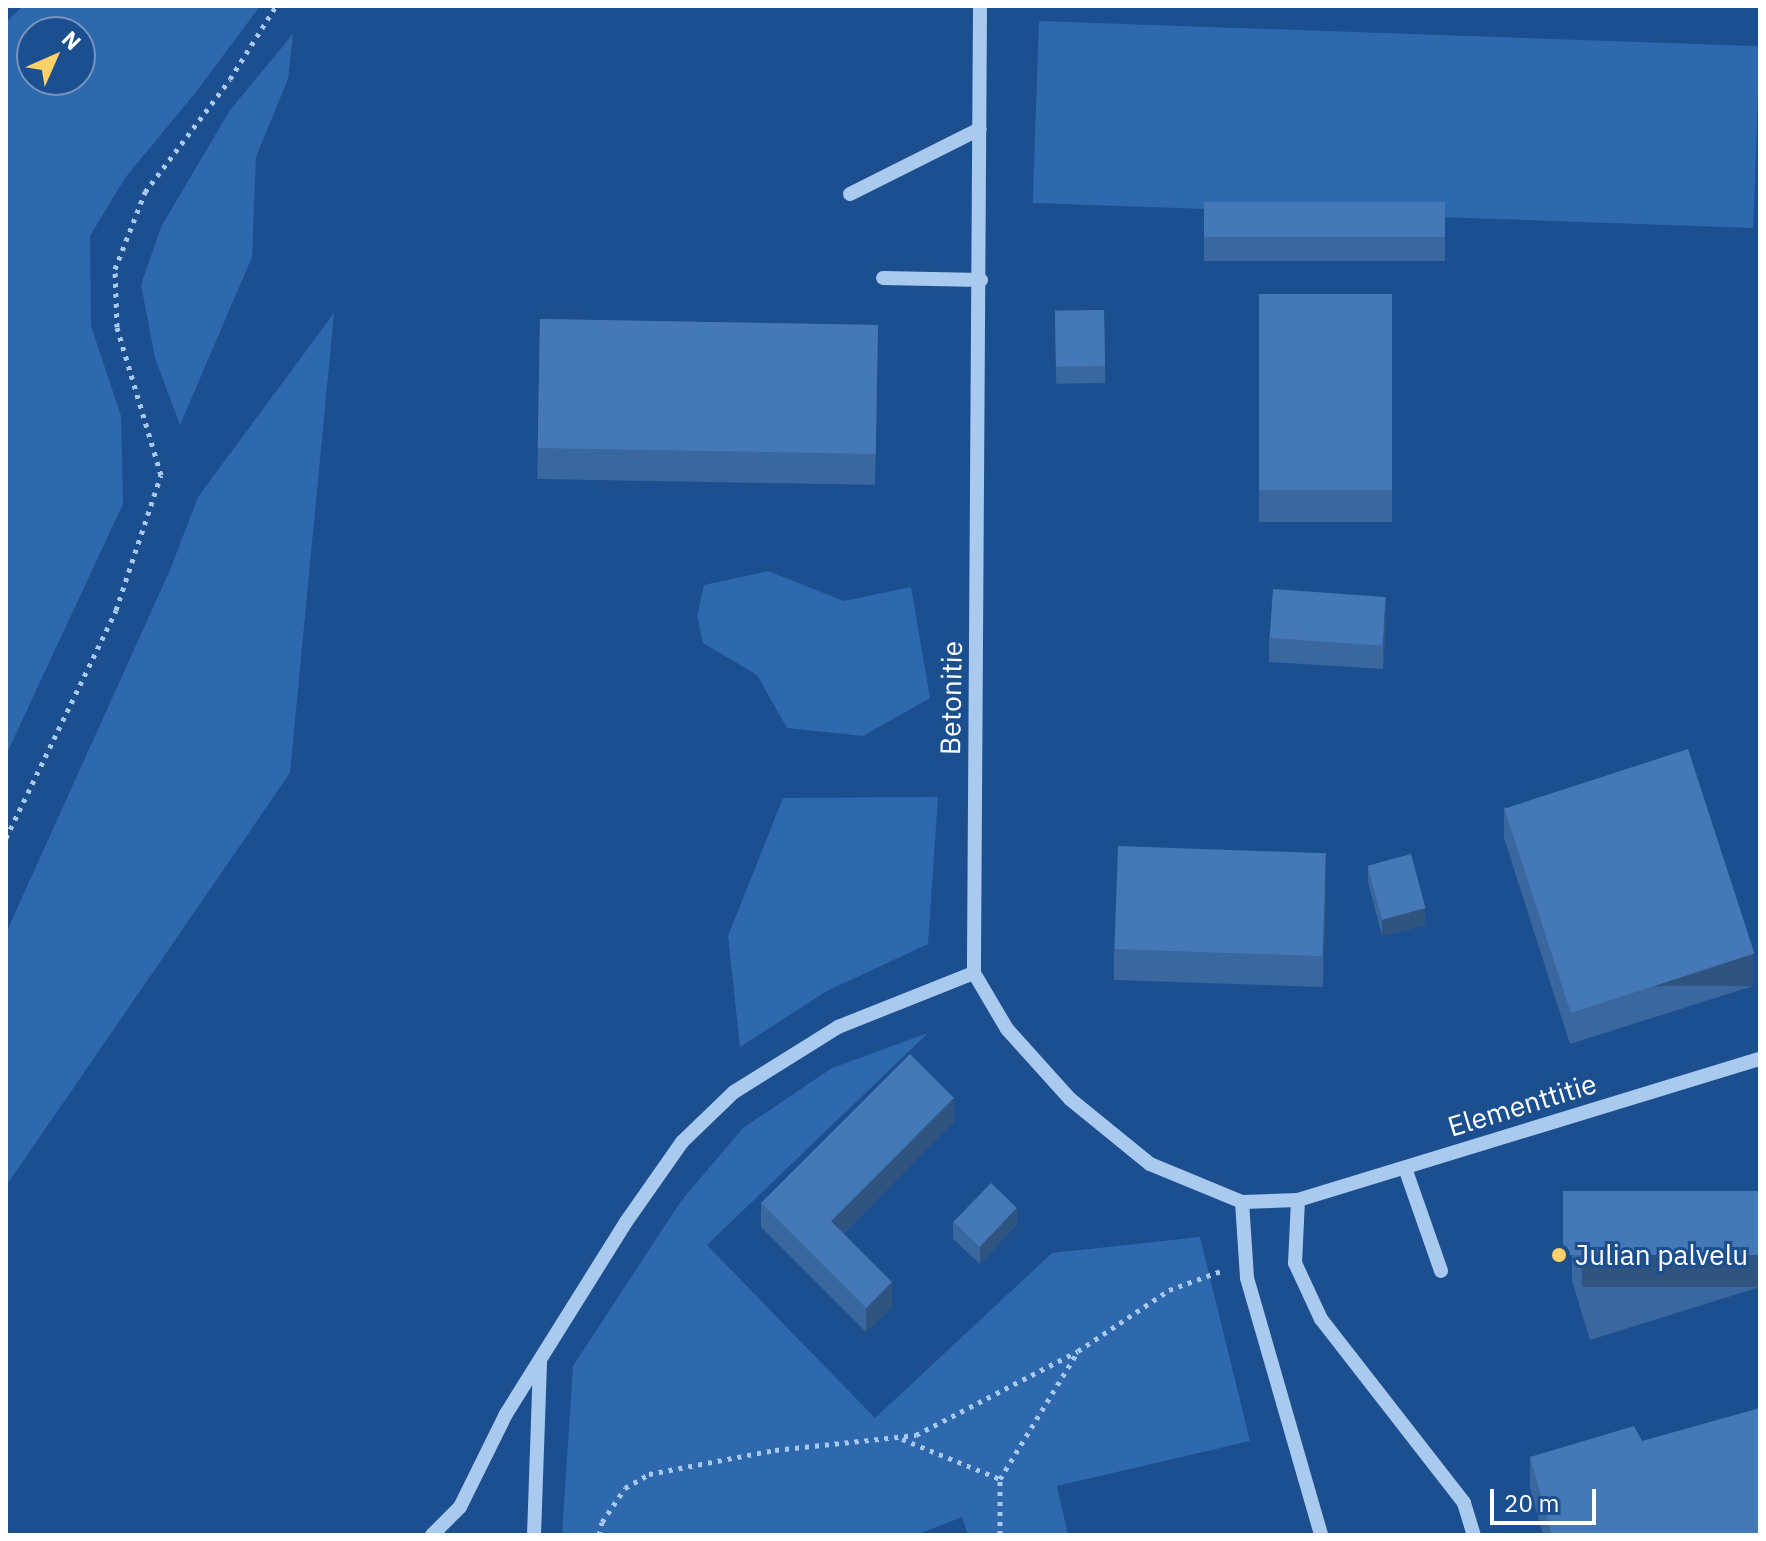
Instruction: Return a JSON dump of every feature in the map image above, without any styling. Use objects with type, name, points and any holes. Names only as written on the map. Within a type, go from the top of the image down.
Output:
[{"type":"street","name":"Betonitie","points":[[974,973],[981,280],[980,6]]},
{"type":"street","points":[[850,194],[980,129]]},
{"type":"street","points":[[883,278],[981,280]]},
{"type":"street","points":[[432,1535],[460,1507],[506,1414],[626,1222],[682,1142],[734,1092],[838,1027],[974,973],[1007,1029],[1070,1099],[1150,1164],[1242,1202],[1298,1200],[1295,1263],[1321,1319],[1464,1503],[1474,1535]]},
{"type":"street","name":"Elementtitie","points":[[1298,1200],[1760,1059]]},
{"type":"street","points":[[1405,1168],[1441,1271]]},
{"type":"street","points":[[1242,1202],[1247,1278],[1321,1535]]},
{"type":"street","points":[[534,1535],[540,1360]]},
{"type":"path","points":[[6,838],[116,610],[161,475],[117,327],[115,269],[145,192],[230,79],[276,6]]},
{"type":"path","points":[[599,1535],[602,1522],[625,1488],[649,1474],[775,1450],[916,1435],[1078,1351],[1169,1290],[1247,1261]]},
{"type":"path","points":[[1000,1535],[1000,1479],[1078,1351]]},
{"type":"path","points":[[899,1437],[1000,1479]]},
{"type":"shaded area","points":[[23,6],[260,6],[196,92],[125,178],[90,236],[91,326],[121,416],[123,504],[6,755],[6,22]]},
{"type":"shaded area","points":[[1039,21],[1760,46],[1753,228],[1033,203]]},
{"type":"shaded area","points":[[293,34],[288,79],[256,157],[252,257],[180,425],[155,358],[141,285],[161,227],[230,110]]},
{"type":"shaded area","points":[[334,313],[290,773],[6,1186],[6,933],[170,570],[198,497]]},
{"type":"shaded area","points":[[768,571],[844,601],[911,587],[930,698],[863,736],[787,728],[757,675],[703,643],[697,616],[704,585]]},
{"type":"shaded area","points":[[938,797],[928,944],[827,991],[740,1047],[728,936],[783,798]]},
{"type":"shaded area","points":[[928,1033],[707,1245],[875,1418],[1052,1253],[1200,1237],[1250,1441],[1057,1486],[1068,1535],[968,1535],[962,1517],[916,1535],[562,1535],[573,1366],[681,1201],[743,1128],[832,1068]]},
{"type":"building","points":[[1204,202],[1445,202],[1445,237],[1204,237]]},
{"type":"building","points":[[1259,294],[1392,294],[1392,490],[1259,490]]},
{"type":"building","points":[[1104,310],[1105,366],[1056,367],[1055,311]]},
{"type":"building","points":[[540,319],[878,325],[876,454],[538,448]]},
{"type":"building","points":[[1273,589],[1386,597],[1382,646],[1270,638]]},
{"type":"building","points":[[1688,749],[1754,953],[1571,1013],[1504,809]]},
{"type":"building","points":[[1118,846],[1326,853],[1322,956],[1114,949]]},
{"type":"building","points":[[1411,854],[1425,908],[1382,920],[1368,866]]},
{"type":"building","points":[[910,1054],[954,1098],[831,1221],[892,1282],[866,1308],[761,1203]]},
{"type":"building","points":[[991,1183],[1017,1208],[979,1247],[953,1222]]},
{"type":"building","points":[[1563,1191],[1760,1191],[1760,1255],[1563,1255]]},
{"type":"building","points":[[1760,1408],[1760,1535],[1552,1535],[1530,1457],[1634,1426],[1642,1441]]},
{"type":"place","name":"Julian palvelu","points":[[1559,1255]]}]
